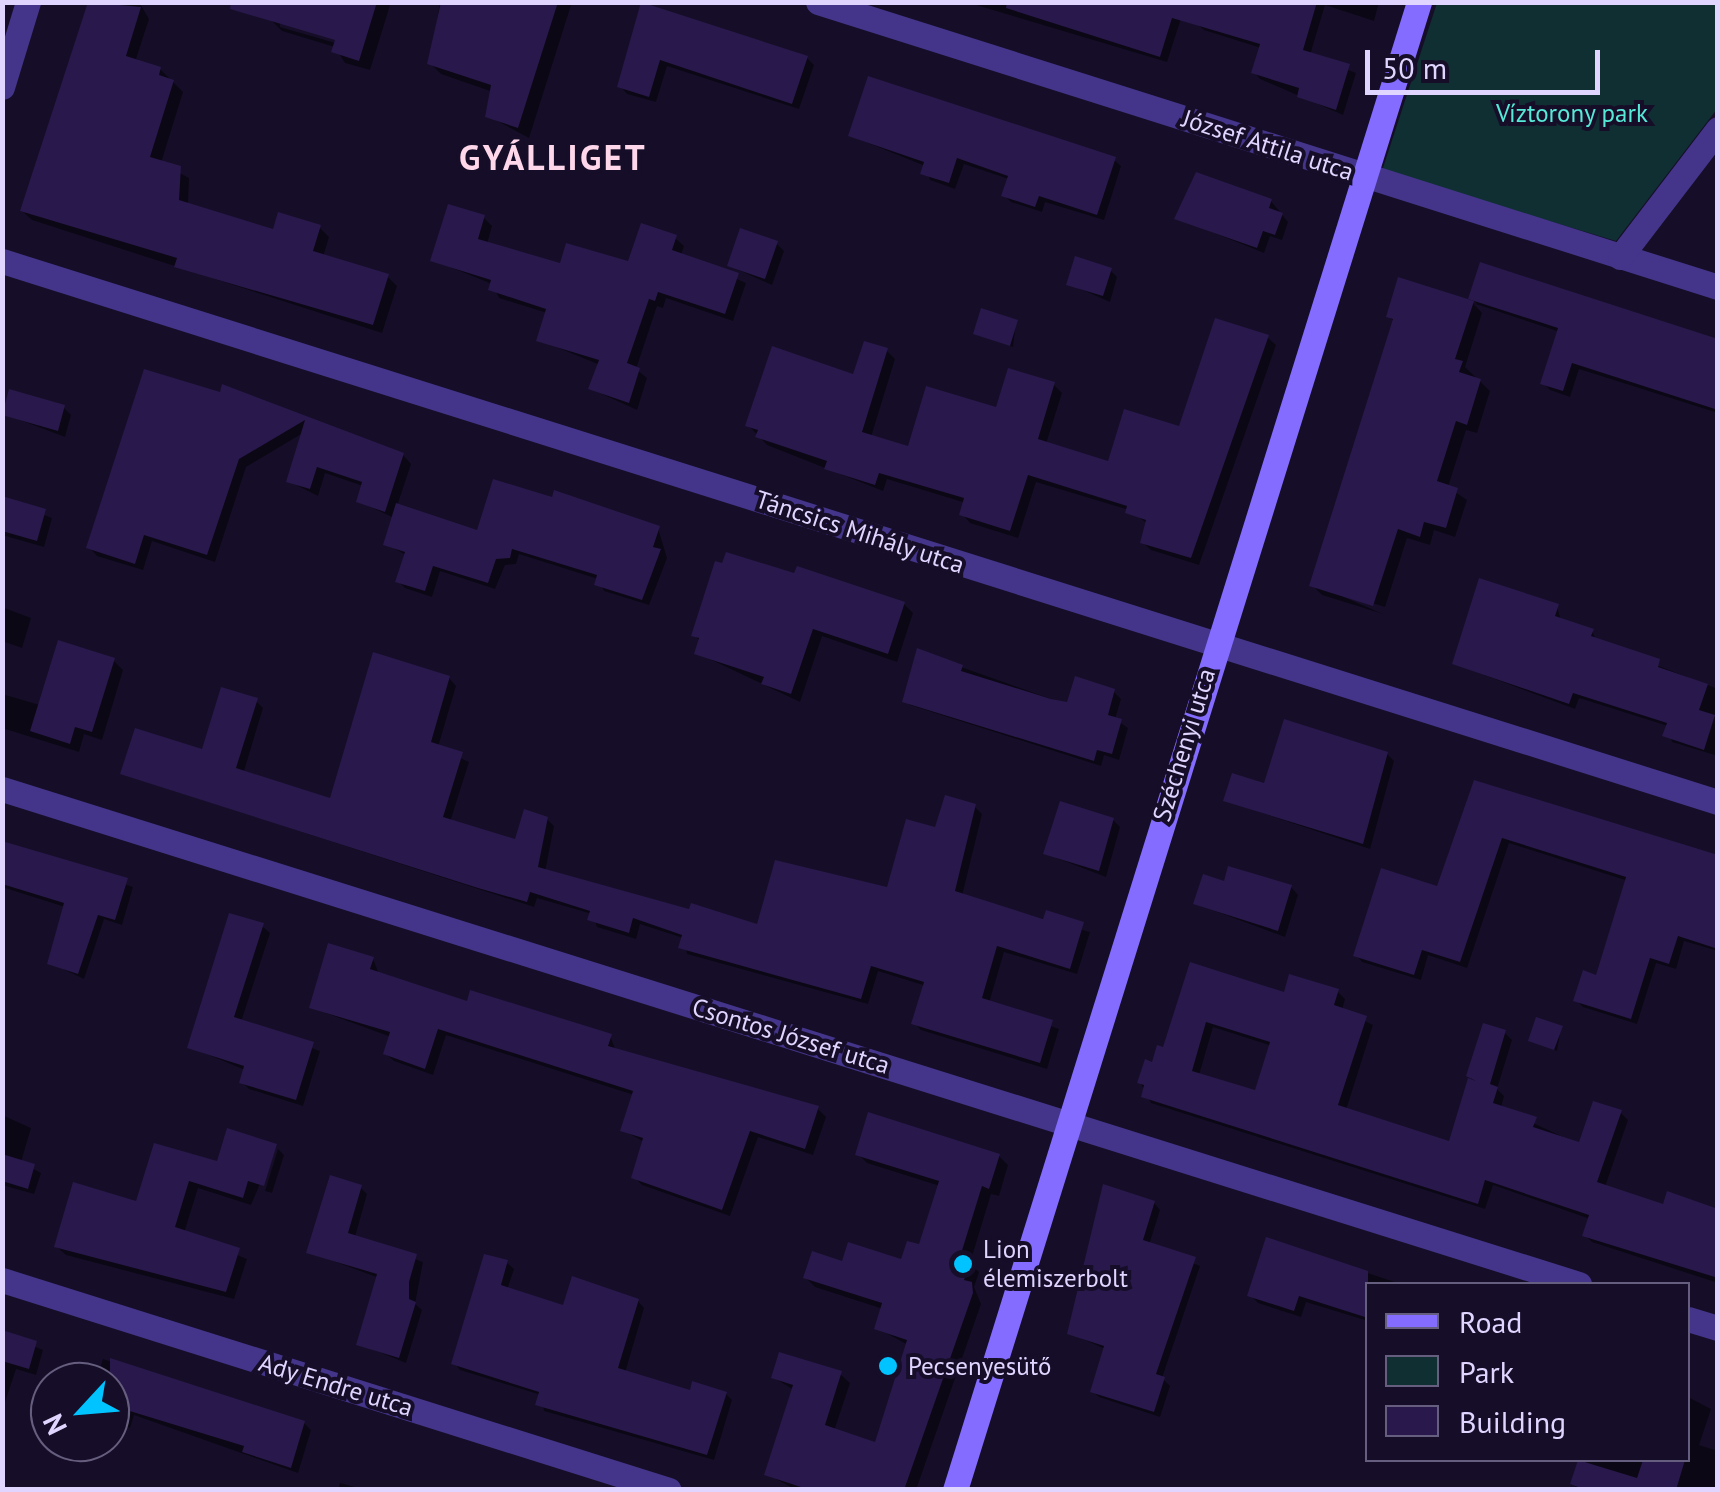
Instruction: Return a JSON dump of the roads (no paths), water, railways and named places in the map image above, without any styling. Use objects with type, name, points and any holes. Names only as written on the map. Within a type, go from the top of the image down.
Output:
[{"type":"street","points":[[2,87],[28,2]]},
{"type":"street","name":"József Attila utca","points":[[818,2],[1718,287]]},
{"type":"street","name":"Széchenyi utca","points":[[955,1490],[1419,2]]},
{"type":"street","points":[[1620,257],[1718,129]]},
{"type":"street","name":"Táncsics Mihály utca","points":[[2,261],[1718,802]]},
{"type":"street","name":"Csontos József utca","points":[[2,789],[1573,1282]]},
{"type":"street","name":"Ady Endre utca","points":[[2,1280],[669,1490]]},
{"type":"street","points":[[1690,1320],[1718,1328]]},
{"type":"place","name":"Lion élemiszerbolt","points":[[963,1264]]},
{"type":"place","name":"Pecsenyesütő","points":[[888,1366]]},
{"type":"district","name":"GYÁLLIGET","points":[[553,157]]},
{"type":"park label","name":"Víztorony park","points":[[1572,113]]}]
